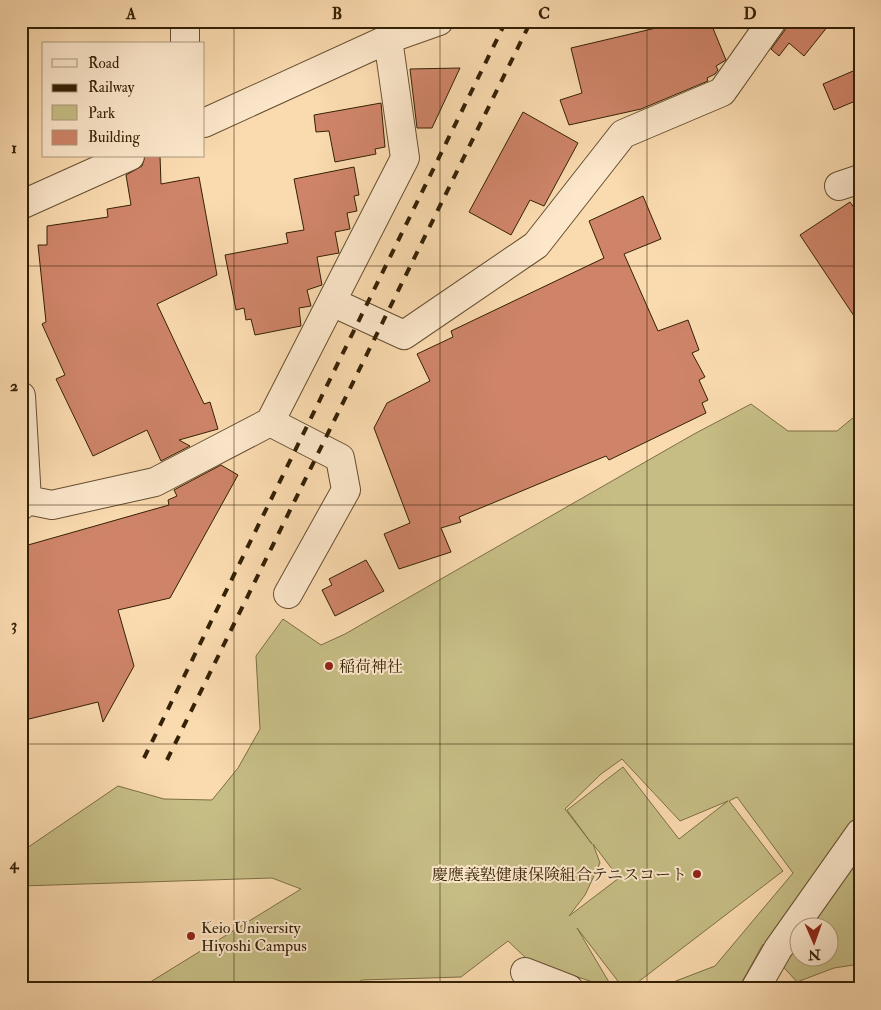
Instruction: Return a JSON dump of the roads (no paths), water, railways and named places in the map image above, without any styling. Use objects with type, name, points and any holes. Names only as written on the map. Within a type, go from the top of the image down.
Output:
[{"type":"street","points":[[185,21],[185,42]]},
{"type":"street","points":[[205,123],[400,31],[439,21]]},
{"type":"street","points":[[332,302],[404,335],[536,245],[623,134],[722,92],[772,21]]},
{"type":"street","points":[[21,396],[24,503],[52,505],[155,482],[270,422],[405,158],[400,31]]},
{"type":"street","points":[[21,205],[126,158]]},
{"type":"street","points":[[270,422],[340,458],[346,490],[288,594]]},
{"type":"street","points":[[755,989],[778,949],[860,832]]},
{"type":"street","points":[[525,972],[569,989]]},
{"type":"railway","points":[[144,758],[506,21]]},
{"type":"railway","points":[[167,760],[531,21]]},
{"type":"place","name":"稲荷神社","points":[[329,666]]},
{"type":"place","name":"慶應義塾健康保険組合テニスコート","points":[[697,874]]},
{"type":"place","name":"Keio University Hiyoshi Campus","points":[[191,936]]}]
